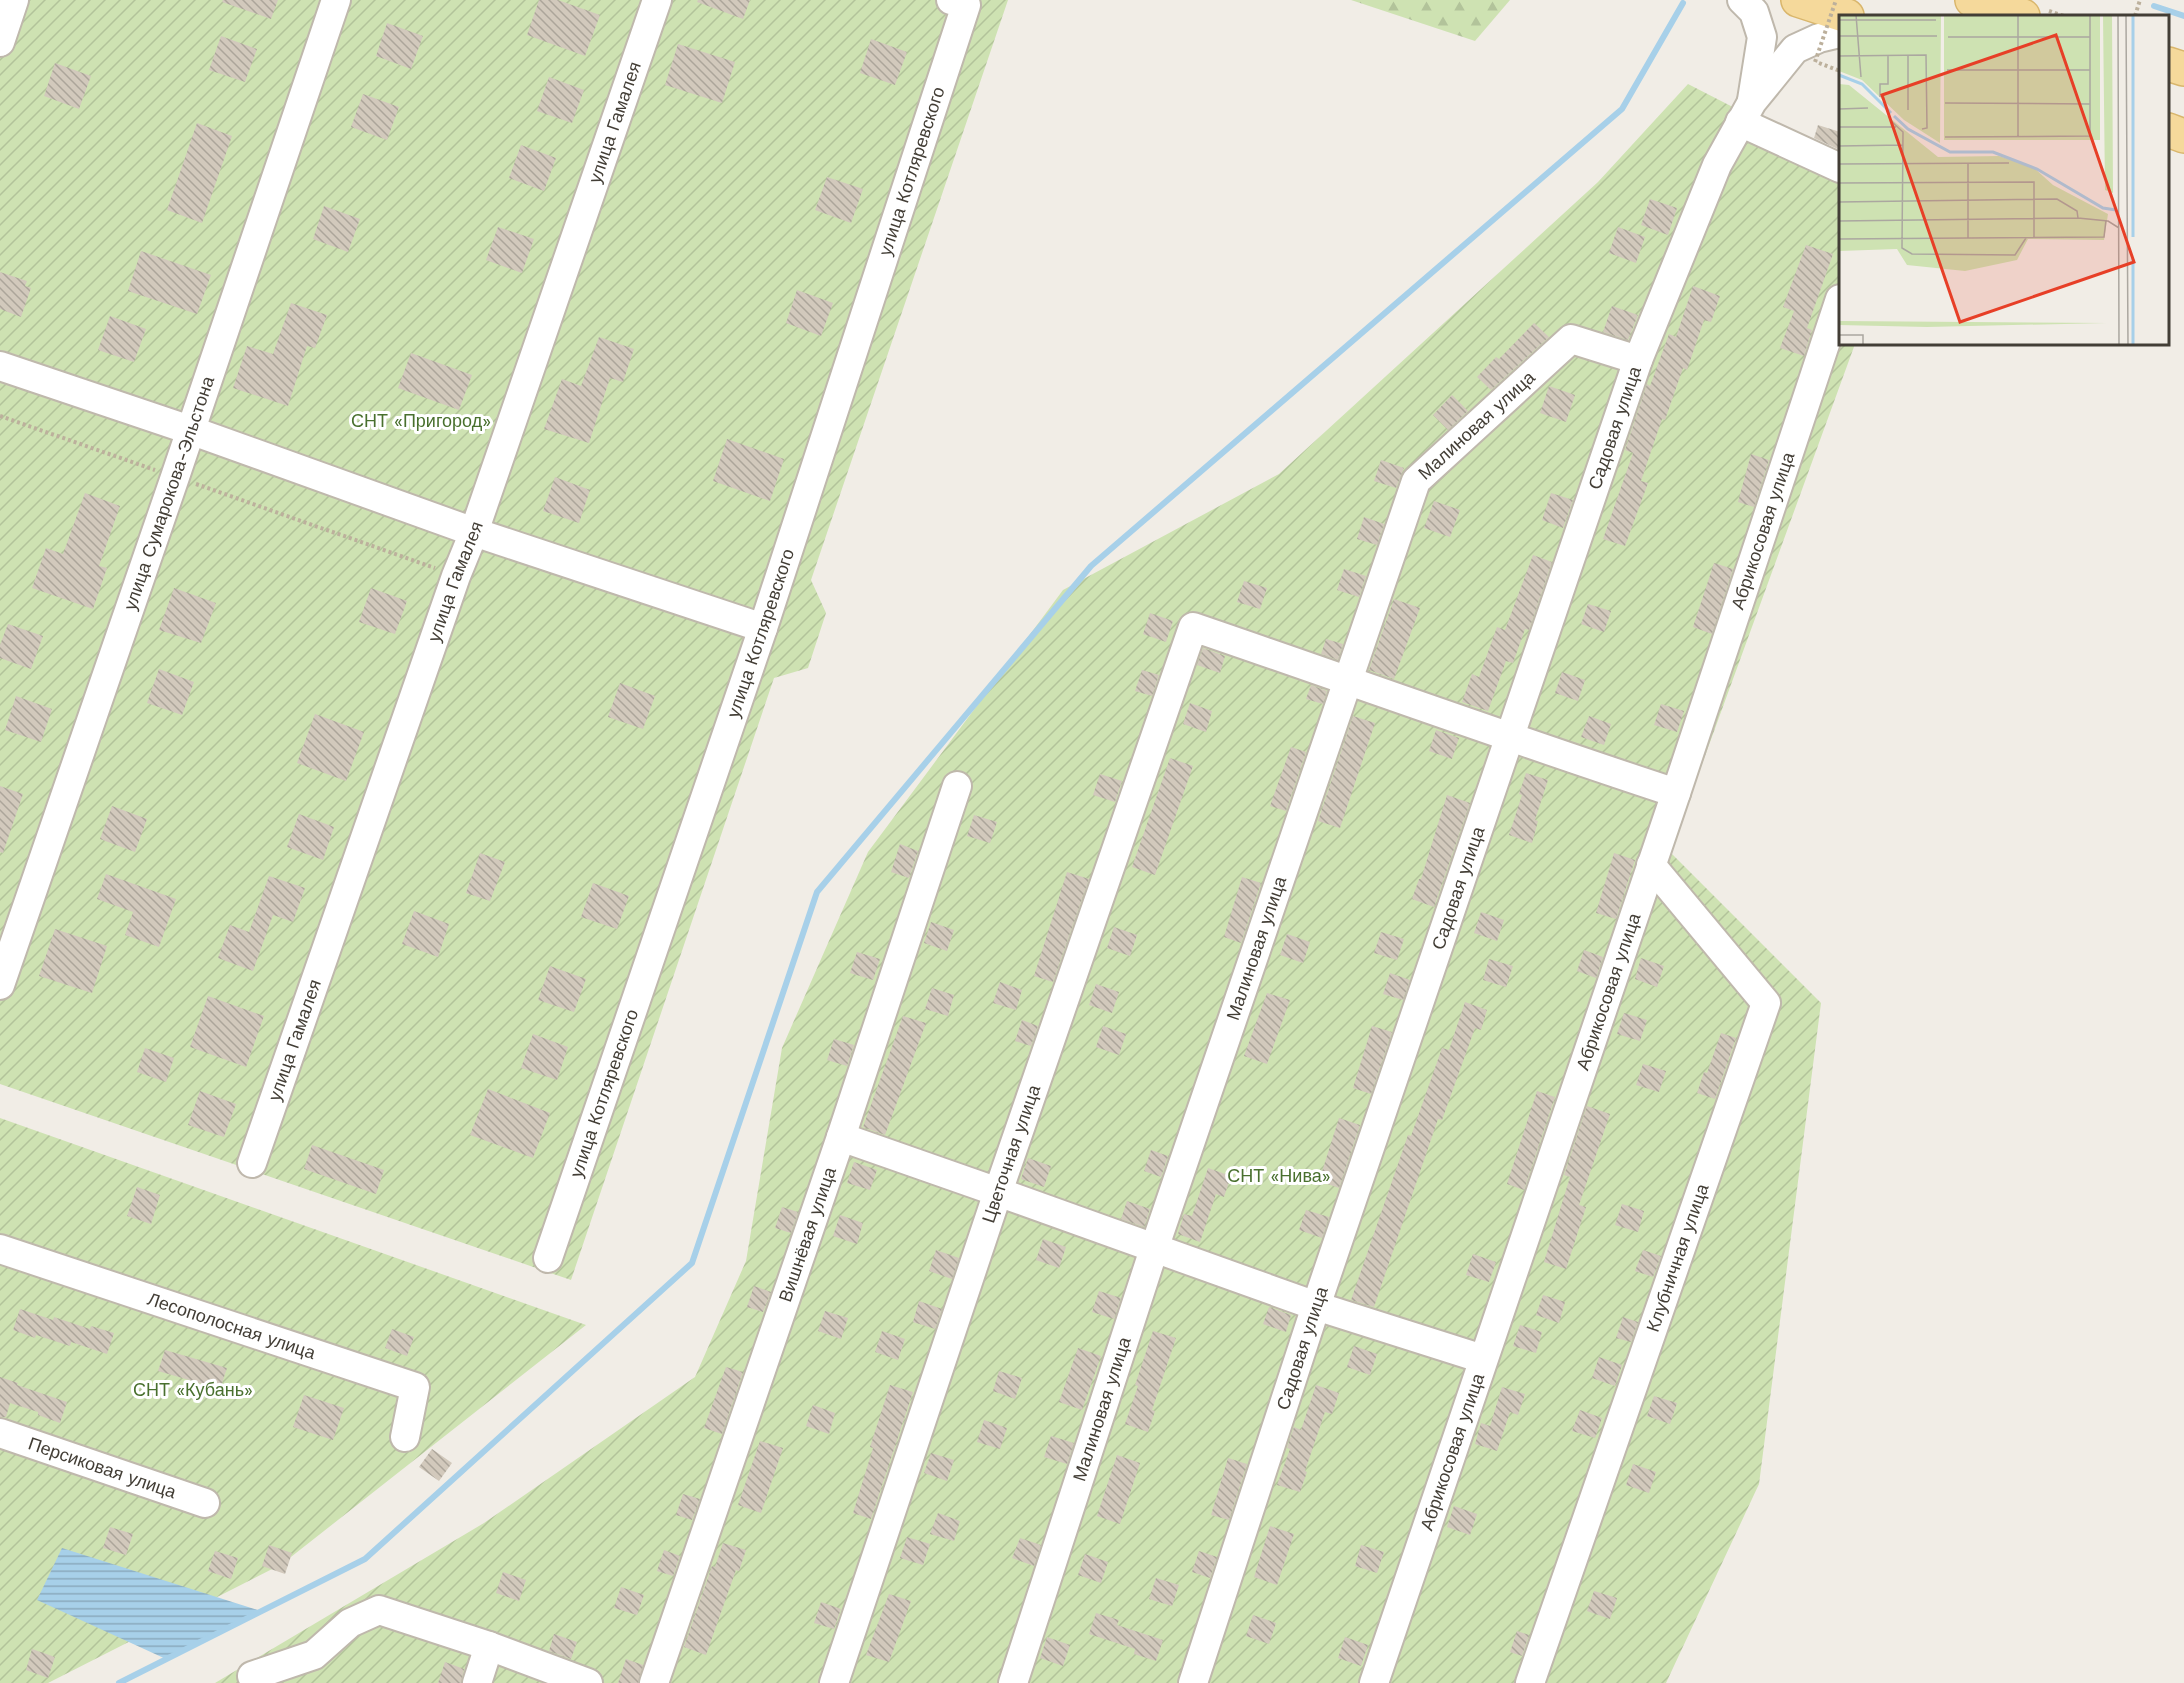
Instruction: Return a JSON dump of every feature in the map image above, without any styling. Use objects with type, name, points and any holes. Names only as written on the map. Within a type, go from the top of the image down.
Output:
[{"type":"main road","points":[[1797,0],[1844,15]]},
{"type":"main road","points":[[1972,0],[2020,15]]},
{"type":"main road","points":[[2169,64],[2184,69]]},
{"type":"main road","points":[[2169,130],[2184,136]]},
{"type":"street","points":[[0,42],[15,0]]},
{"type":"street","name":"улица Сумарокова-Эльстона","points":[[0,985],[176,477],[336,0]]},
{"type":"street","name":"улица Гамалея","points":[[252,1163],[456,576],[474,532],[657,0]]},
{"type":"street","points":[[1742,0],[1754,12],[1762,37],[1746,112]]},
{"type":"street","name":"улица Котляревского","points":[[548,1258],[763,628],[958,3]]},
{"type":"street","points":[[1746,112],[1796,49],[1820,38],[1839,33]]},
{"type":"street","points":[[1746,112],[1839,167]]},
{"type":"street","name":"Садовая улица","points":[[1192,1683],[1316,1306],[1638,360],[1717,165],[1746,112]]},
{"type":"street","name":"Абрикосовая улица","points":[[1374,1683],[1676,794],[1839,302]]},
{"type":"street","name":"Малиновая улица","points":[[1013,1683],[1154,1249],[1416,481],[1571,339],[1638,360]]},
{"type":"street","points":[[0,366],[190,430],[474,532],[763,628]]},
{"type":"street","name":"Цветочная улица","points":[[834,1683],[998,1192],[1193,627],[1347,679]]},
{"type":"street","points":[[1347,679],[1510,739],[1676,794]]},
{"type":"street","name":"Вишнёвая улица","points":[[654,1683],[841,1137],[957,786]]},
{"type":"street","name":"Клубничная улица","points":[[1530,1683],[1766,1003],[1651,865]]},
{"type":"street","points":[[841,1137],[1316,1306],[1483,1359]]},
{"type":"street","name":"Лесополосная улица","points":[[0,1249],[415,1387],[405,1437]]},
{"type":"street","name":"Персиковая улица","points":[[0,1433],[205,1503]]},
{"type":"street","points":[[252,1677],[314,1655],[350,1623],[379,1610],[489,1646],[588,1683]]},
{"type":"street","points":[[477,1683],[489,1646]]},
{"type":"street","points":[[305,1683],[314,1655]]},
{"type":"path","points":[[1836,0],[1815,62],[1839,71]]},
{"type":"path","points":[[2134,15],[2140,0]]},
{"type":"path","points":[[0,416],[456,576]]},
{"type":"green space","name":"СНТ «Пригород»","points":[[0,0],[1008,0],[811,580],[826,613],[808,668],[774,678],[571,1280],[0,1084]]},
{"type":"green space","points":[[1351,0],[1510,0],[1475,41]]},
{"type":"green space","name":"СНТ «Нива»","points":[[1688,84],[1839,161],[1839,345],[1855,345],[1670,852],[1821,1003],[1759,1484],[1666,1683],[215,1683],[484,1523],[695,1377],[746,1261],[782,1048],[868,852],[1063,590],[1279,474],[1598,182]]},
{"type":"green space","name":"СНТ «Кубань»","points":[[0,1118],[586,1325],[282,1564],[48,1683],[0,1683]]},
{"type":"water","points":[[62,1548],[261,1611],[166,1659],[37,1600]]},
{"type":"building","points":[[223,0],[278,0],[271,19],[222,2]]},
{"type":"building","points":[[539,0],[558,0],[600,15],[585,56],[527,35]]},
{"type":"building","points":[[698,0],[750,0],[743,19],[697,2]]},
{"type":"building","points":[[387,23],[423,36],[411,69],[376,56]]},
{"type":"building","points":[[221,36],[257,49],[245,82],[209,70]]},
{"type":"building","points":[[871,39],[907,52],[895,85],[860,73]]},
{"type":"building","points":[[678,44],[735,62],[722,103],[665,85]]},
{"type":"building","points":[[55,63],[91,76],[79,109],[44,96]]},
{"type":"building","points":[[549,77],[584,90],[572,123],[537,111]]},
{"type":"building","points":[[363,94],[399,107],[387,140],[351,127]]},
{"type":"building","points":[[197,123],[232,136],[202,223],[167,210]]},
{"type":"building","points":[[1818,125],[1839,132],[1839,150],[1814,138]]},
{"type":"building","points":[[521,145],[556,158],[544,191],[509,178]]},
{"type":"building","points":[[827,177],[863,189],[851,223],[815,210]]},
{"type":"building","points":[[1650,199],[1677,208],[1668,235],[1641,225]]},
{"type":"building","points":[[324,206],[360,219],[348,252],[313,239]]},
{"type":"building","points":[[498,227],[534,239],[522,273],[486,260]]},
{"type":"building","points":[[1618,227],[1645,237],[1636,263],[1609,253]]},
{"type":"building","points":[[1806,245],[1833,254],[1807,328],[1812,330],[1804,356],[1780,348],[1794,311],[1783,307]]},
{"type":"building","points":[[141,251],[211,275],[197,314],[128,291]]},
{"type":"building","points":[[0,272],[27,281],[25,286],[31,288],[21,317],[0,309]]},
{"type":"building","points":[[1693,286],[1720,296],[1711,322],[1704,320],[1687,370],[1683,368],[1665,420],[1662,419],[1641,481],[1648,483],[1625,546],[1603,539],[1633,453],[1625,450],[1647,384],[1650,386],[1669,334],[1676,337]]},
{"type":"building","points":[[797,290],[833,303],[821,336],[786,323]]},
{"type":"building","points":[[291,303],[327,315],[315,348],[307,346],[288,406],[233,388],[247,346],[273,354]]},
{"type":"building","points":[[1612,306],[1638,315],[1628,340],[1603,332]]},
{"type":"building","points":[[110,316],[146,329],[134,362],[98,350]]},
{"type":"building","points":[[1534,323],[1549,337],[1491,390],[1477,377],[1496,357],[1499,359]]},
{"type":"building","points":[[599,337],[634,349],[623,382],[610,378],[589,443],[544,429],[562,379],[581,386]]},
{"type":"building","points":[[411,353],[472,375],[459,410],[398,388]]},
{"type":"building","points":[[1549,386],[1575,395],[1566,422],[1540,413]]},
{"type":"building","points":[[1452,395],[1468,411],[1448,430],[1433,415]]},
{"type":"building","points":[[727,439],[784,459],[770,501],[713,481]]},
{"type":"building","points":[[1751,454],[1769,460],[1754,507],[1738,502]]},
{"type":"building","points":[[1381,460],[1404,468],[1396,488],[1374,481]]},
{"type":"building","points":[[555,477],[590,490],[579,523],[543,511]]},
{"type":"building","points":[[85,493],[120,506],[99,566],[107,568],[93,609],[32,588],[46,548],[63,554]]},
{"type":"building","points":[[1551,493],[1573,500],[1563,528],[1542,520]]},
{"type":"building","points":[[1434,501],[1460,510],[1450,537],[1424,528]]},
{"type":"building","points":[[1364,517],[1384,524],[1377,545],[1357,539]]},
{"type":"building","points":[[1533,555],[1552,562],[1529,630],[1525,629],[1513,663],[1506,661],[1488,711],[1462,702],[1472,674],[1479,677],[1497,627],[1505,630]]},
{"type":"building","points":[[1714,563],[1733,569],[1712,634],[1693,627]]},
{"type":"building","points":[[1344,569],[1366,576],[1359,597],[1337,590]]},
{"type":"building","points":[[1244,581],[1267,588],[1260,609],[1237,602]]},
{"type":"building","points":[[174,588],[216,603],[201,643],[159,630]]},
{"type":"building","points":[[371,588],[407,601],[395,634],[359,622]]},
{"type":"building","points":[[1394,599],[1420,608],[1394,679],[1369,670]]},
{"type":"building","points":[[1588,604],[1611,611],[1604,632],[1581,624]]},
{"type":"building","points":[[1150,613],[1173,621],[1166,642],[1143,634]]},
{"type":"building","points":[[8,624],[43,636],[31,669],[0,658],[0,645]]},
{"type":"building","points":[[1326,639],[1343,644],[1338,660],[1321,654]]},
{"type":"building","points":[[1203,648],[1225,656],[1220,673],[1197,665]]},
{"type":"building","points":[[159,669],[194,682],[182,715],[147,703]]},
{"type":"building","points":[[1142,670],[1159,675],[1152,696],[1135,691]]},
{"type":"building","points":[[1562,672],[1585,680],[1578,701],[1555,693]]},
{"type":"building","points":[[620,683],[655,696],[643,729],[608,717]]},
{"type":"building","points":[[1311,685],[1327,691],[1323,704],[1306,699]]},
{"type":"building","points":[[16,696],[52,709],[41,742],[5,730]]},
{"type":"building","points":[[1190,703],[1212,711],[1206,732],[1183,724]]},
{"type":"building","points":[[1661,704],[1684,711],[1677,732],[1654,725]]},
{"type":"building","points":[[315,714],[364,732],[346,781],[297,763]]},
{"type":"building","points":[[1353,716],[1375,723],[1340,828],[1318,821]]},
{"type":"building","points":[[1589,716],[1611,724],[1604,745],[1581,737]]},
{"type":"building","points":[[1436,730],[1459,738],[1452,759],[1429,751]]},
{"type":"building","points":[[1291,747],[1306,752],[1286,811],[1270,806]]},
{"type":"building","points":[[1170,758],[1193,766],[1155,875],[1132,867]]},
{"type":"building","points":[[1526,773],[1548,780],[1535,820],[1538,821],[1532,843],[1509,835],[1522,795],[1519,794]]},
{"type":"building","points":[[1100,774],[1122,781],[1115,802],[1093,795]]},
{"type":"building","points":[[0,786],[23,794],[3,853],[0,852]]},
{"type":"building","points":[[1447,795],[1470,803],[1434,907],[1412,899],[1419,879],[1421,879]]},
{"type":"building","points":[[112,806],[147,819],[135,852],[100,839]]},
{"type":"building","points":[[299,814],[334,827],[323,860],[287,847]]},
{"type":"building","points":[[974,815],[997,822],[990,843],[967,836]]},
{"type":"building","points":[[900,844],[918,851],[909,878],[891,872]]},
{"type":"building","points":[[480,853],[505,862],[490,901],[466,893]]},
{"type":"building","points":[[1614,853],[1635,860],[1616,919],[1596,913]]},
{"type":"building","points":[[1067,872],[1089,879],[1053,982],[1034,976]]},
{"type":"building","points":[[106,874],[176,899],[159,947],[125,935],[133,912],[97,899]]},
{"type":"building","points":[[269,876],[305,888],[293,922],[273,915],[253,971],[218,958],[230,925],[249,932]]},
{"type":"building","points":[[1242,877],[1261,883],[1241,943],[1224,937]]},
{"type":"building","points":[[593,883],[629,896],[617,929],[581,917]]},
{"type":"building","points":[[414,911],[449,924],[438,957],[402,944]]},
{"type":"building","points":[[1481,912],[1504,920],[1497,941],[1474,933]]},
{"type":"building","points":[[931,922],[954,930],[947,951],[924,943]]},
{"type":"building","points":[[1114,927],[1137,935],[1130,956],[1107,948]]},
{"type":"building","points":[[55,929],[107,946],[92,993],[39,976]]},
{"type":"building","points":[[1381,932],[1404,939],[1397,960],[1374,953]]},
{"type":"building","points":[[1287,934],[1310,942],[1303,963],[1280,955]]},
{"type":"building","points":[[1584,950],[1603,957],[1596,978],[1577,971]]},
{"type":"building","points":[[857,952],[880,959],[873,980],[850,973]]},
{"type":"building","points":[[1641,958],[1664,966],[1657,987],[1635,979]]},
{"type":"building","points":[[1489,959],[1513,966],[1506,987],[1483,980]]},
{"type":"building","points":[[550,966],[586,979],[574,1012],[538,1000]]},
{"type":"building","points":[[1390,973],[1410,980],[1403,1000],[1383,994]]},
{"type":"building","points":[[1000,982],[1022,990],[1016,1010],[993,1003]]},
{"type":"building","points":[[1096,984],[1119,992],[1112,1013],[1089,1005]]},
{"type":"building","points":[[932,988],[954,995],[948,1016],[925,1009]]},
{"type":"building","points":[[1267,993],[1290,1000],[1267,1064],[1244,1056]]},
{"type":"building","points":[[208,996],[264,1016],[246,1067],[190,1047]]},
{"type":"building","points":[[1465,1002],[1487,1010],[1481,1030],[1475,1028],[1442,1120],[1438,1119],[1374,1307],[1351,1300],[1408,1135],[1411,1136],[1442,1048],[1449,1050]]},
{"type":"building","points":[[1624,1013],[1647,1020],[1640,1041],[1617,1034]]},
{"type":"building","points":[[903,1016],[926,1023],[885,1135],[863,1127]]},
{"type":"building","points":[[1022,1020],[1038,1026],[1031,1046],[1015,1041]]},
{"type":"building","points":[[1103,1026],[1126,1034],[1119,1055],[1096,1047]]},
{"type":"building","points":[[1372,1026],[1392,1032],[1371,1094],[1353,1088]]},
{"type":"building","points":[[1721,1033],[1736,1038],[1715,1099],[1697,1093],[1704,1072],[1707,1073]]},
{"type":"building","points":[[533,1034],[568,1047],[557,1080],[521,1068]]},
{"type":"building","points":[[834,1039],[854,1045],[847,1066],[827,1060]]},
{"type":"building","points":[[145,1048],[174,1058],[166,1082],[137,1072]]},
{"type":"building","points":[[1643,1064],[1666,1071],[1659,1092],[1636,1085]]},
{"type":"building","points":[[488,1089],[550,1113],[533,1158],[470,1135]]},
{"type":"building","points":[[200,1091],[236,1104],[224,1137],[188,1125]]},
{"type":"building","points":[[1537,1091],[1555,1097],[1524,1190],[1507,1184]]},
{"type":"building","points":[[1587,1106],[1610,1114],[1579,1205],[1586,1207],[1566,1269],[1544,1262],[1570,1177],[1564,1175]]},
{"type":"building","points":[[1339,1118],[1360,1125],[1339,1188],[1319,1181]]},
{"type":"building","points":[[312,1145],[384,1170],[376,1194],[304,1169]]},
{"type":"building","points":[[1151,1150],[1168,1156],[1161,1177],[1144,1171]]},
{"type":"building","points":[[1028,1158],[1051,1166],[1044,1187],[1021,1179]]},
{"type":"building","points":[[854,1162],[877,1170],[870,1190],[847,1183]]},
{"type":"building","points":[[1208,1168],[1231,1176],[1224,1197],[1216,1194],[1200,1242],[1178,1234],[1184,1214],[1192,1216]]},
{"type":"building","points":[[137,1187],[160,1195],[151,1224],[127,1216]]},
{"type":"building","points":[[1127,1201],[1150,1209],[1144,1227],[1121,1219]]},
{"type":"building","points":[[1622,1204],[1644,1211],[1638,1232],[1615,1225]]},
{"type":"building","points":[[782,1207],[798,1212],[791,1233],[775,1228]]},
{"type":"building","points":[[1306,1210],[1329,1217],[1322,1238],[1299,1230]]},
{"type":"building","points":[[840,1215],[863,1223],[857,1244],[833,1236]]},
{"type":"building","points":[[1043,1239],[1066,1247],[1059,1268],[1036,1260]]},
{"type":"building","points":[[936,1250],[959,1258],[952,1279],[929,1271]]},
{"type":"building","points":[[1643,1250],[1661,1256],[1653,1277],[1635,1271]]},
{"type":"building","points":[[1473,1254],[1496,1262],[1489,1282],[1466,1275]]},
{"type":"building","points":[[754,1286],[771,1292],[763,1312],[747,1307]]},
{"type":"building","points":[[1099,1291],[1121,1298],[1114,1319],[1092,1312]]},
{"type":"building","points":[[1543,1295],[1565,1302],[1559,1323],[1536,1315]]},
{"type":"building","points":[[919,1301],[942,1309],[935,1329],[913,1322]]},
{"type":"building","points":[[1269,1307],[1291,1315],[1286,1332],[1263,1324]]},
{"type":"building","points":[[20,1309],[53,1320],[54,1317],[90,1329],[91,1326],[114,1333],[107,1354],[71,1342],[70,1346],[13,1330]]},
{"type":"building","points":[[825,1311],[848,1318],[841,1339],[818,1331]]},
{"type":"building","points":[[1623,1317],[1638,1322],[1631,1342],[1616,1338]]},
{"type":"building","points":[[1520,1325],[1542,1332],[1536,1353],[1513,1346]]},
{"type":"building","points":[[392,1329],[414,1337],[407,1356],[385,1348]]},
{"type":"building","points":[[882,1331],[905,1339],[898,1360],[875,1352]]},
{"type":"building","points":[[1153,1331],[1176,1338],[1152,1410],[1155,1411],[1148,1432],[1125,1424]]},
{"type":"building","points":[[1354,1346],[1377,1354],[1370,1375],[1347,1367]]},
{"type":"building","points":[[1078,1348],[1101,1356],[1082,1410],[1059,1402]]},
{"type":"building","points":[[165,1350],[227,1368],[220,1389],[158,1371]]},
{"type":"building","points":[[1599,1357],[1622,1365],[1615,1386],[1592,1378]]},
{"type":"building","points":[[726,1367],[743,1372],[722,1434],[704,1428]]},
{"type":"building","points":[[999,1371],[1022,1378],[1015,1399],[993,1391]]},
{"type":"building","points":[[0,1377],[67,1402],[60,1423],[38,1415],[38,1412],[10,1403],[6,1417],[0,1417]]},
{"type":"building","points":[[890,1385],[913,1392],[871,1519],[853,1513],[873,1448],[870,1447]]},
{"type":"building","points":[[1316,1385],[1339,1393],[1332,1414],[1325,1412],[1300,1492],[1277,1485],[1290,1449],[1287,1448],[1294,1427],[1301,1430]]},
{"type":"building","points":[[1502,1387],[1525,1394],[1518,1415],[1510,1412],[1497,1451],[1475,1444],[1481,1423],[1490,1426]]},
{"type":"building","points":[[304,1395],[344,1408],[333,1440],[293,1427]]},
{"type":"building","points":[[1654,1396],[1677,1403],[1670,1424],[1647,1416]]},
{"type":"building","points":[[813,1405],[835,1413],[829,1434],[806,1426]]},
{"type":"building","points":[[1580,1410],[1602,1418],[1595,1438],[1572,1431]]},
{"type":"building","points":[[984,1420],[1007,1428],[1000,1449],[977,1442]]},
{"type":"building","points":[[1051,1436],[1074,1443],[1067,1464],[1044,1457]]},
{"type":"building","points":[[760,1441],[783,1448],[761,1513],[738,1505]]},
{"type":"building","points":[[432,1449],[452,1463],[439,1481],[419,1467]]},
{"type":"building","points":[[931,1453],[954,1460],[947,1481],[924,1473]]},
{"type":"building","points":[[1117,1455],[1140,1463],[1120,1524],[1097,1516]]},
{"type":"building","points":[[1228,1458],[1247,1464],[1229,1520],[1211,1515]]},
{"type":"building","points":[[1633,1464],[1656,1472],[1649,1493],[1626,1485]]},
{"type":"building","points":[[683,1494],[700,1499],[692,1520],[676,1515]]},
{"type":"building","points":[[1454,1506],[1477,1514],[1470,1535],[1447,1527]]},
{"type":"building","points":[[938,1513],[960,1521],[954,1541],[930,1534]]},
{"type":"building","points":[[1270,1526],[1294,1534],[1277,1585],[1254,1577]]},
{"type":"building","points":[[110,1527],[133,1534],[126,1555],[103,1548]]},
{"type":"building","points":[[907,1537],[930,1544],[923,1565],[900,1558]]},
{"type":"building","points":[[1020,1538],[1041,1545],[1034,1566],[1012,1558]]},
{"type":"building","points":[[723,1543],[746,1550],[739,1571],[736,1570],[706,1655],[684,1647],[712,1566],[715,1567]]},
{"type":"building","points":[[269,1545],[292,1553],[285,1574],[262,1566]]},
{"type":"building","points":[[1361,1545],[1384,1552],[1377,1573],[1355,1566]]},
{"type":"building","points":[[664,1550],[680,1556],[673,1576],[657,1571]]},
{"type":"building","points":[[215,1551],[238,1558],[231,1579],[208,1571]]},
{"type":"building","points":[[1199,1551],[1217,1557],[1210,1578],[1192,1572]]},
{"type":"building","points":[[1085,1554],[1108,1562],[1101,1583],[1078,1575]]},
{"type":"building","points":[[503,1572],[526,1580],[519,1601],[496,1593]]},
{"type":"building","points":[[1156,1578],[1179,1585],[1172,1606],[1149,1599]]},
{"type":"building","points":[[621,1587],[644,1595],[637,1615],[614,1608]]},
{"type":"building","points":[[1594,1591],[1617,1598],[1610,1619],[1587,1611]]},
{"type":"building","points":[[889,1594],[911,1601],[889,1662],[866,1655]]},
{"type":"building","points":[[821,1602],[841,1609],[834,1629],[814,1623]]},
{"type":"building","points":[[1096,1613],[1119,1620],[1117,1625],[1163,1640],[1156,1661],[1134,1654],[1135,1649],[1089,1634]]},
{"type":"building","points":[[1253,1615],[1276,1623],[1269,1644],[1246,1636]]},
{"type":"building","points":[[1517,1631],[1529,1635],[1522,1656],[1510,1652]]},
{"type":"building","points":[[554,1634],[577,1642],[571,1659],[549,1651]]},
{"type":"building","points":[[1047,1637],[1070,1645],[1063,1666],[1040,1658]]},
{"type":"building","points":[[1345,1637],[1368,1645],[1361,1666],[1338,1658]]},
{"type":"building","points":[[32,1649],[55,1657],[48,1678],[26,1670]]},
{"type":"building","points":[[626,1659],[643,1665],[638,1683],[618,1683]]},
{"type":"building","points":[[445,1662],[464,1669],[461,1683],[438,1683]]},
{"type":"waterway","points":[[119,1683],[365,1559],[692,1263],[817,892],[1091,566],[1622,109],[1683,3]]},
{"type":"waterway","points":[[2154,6],[2184,16]]}]
